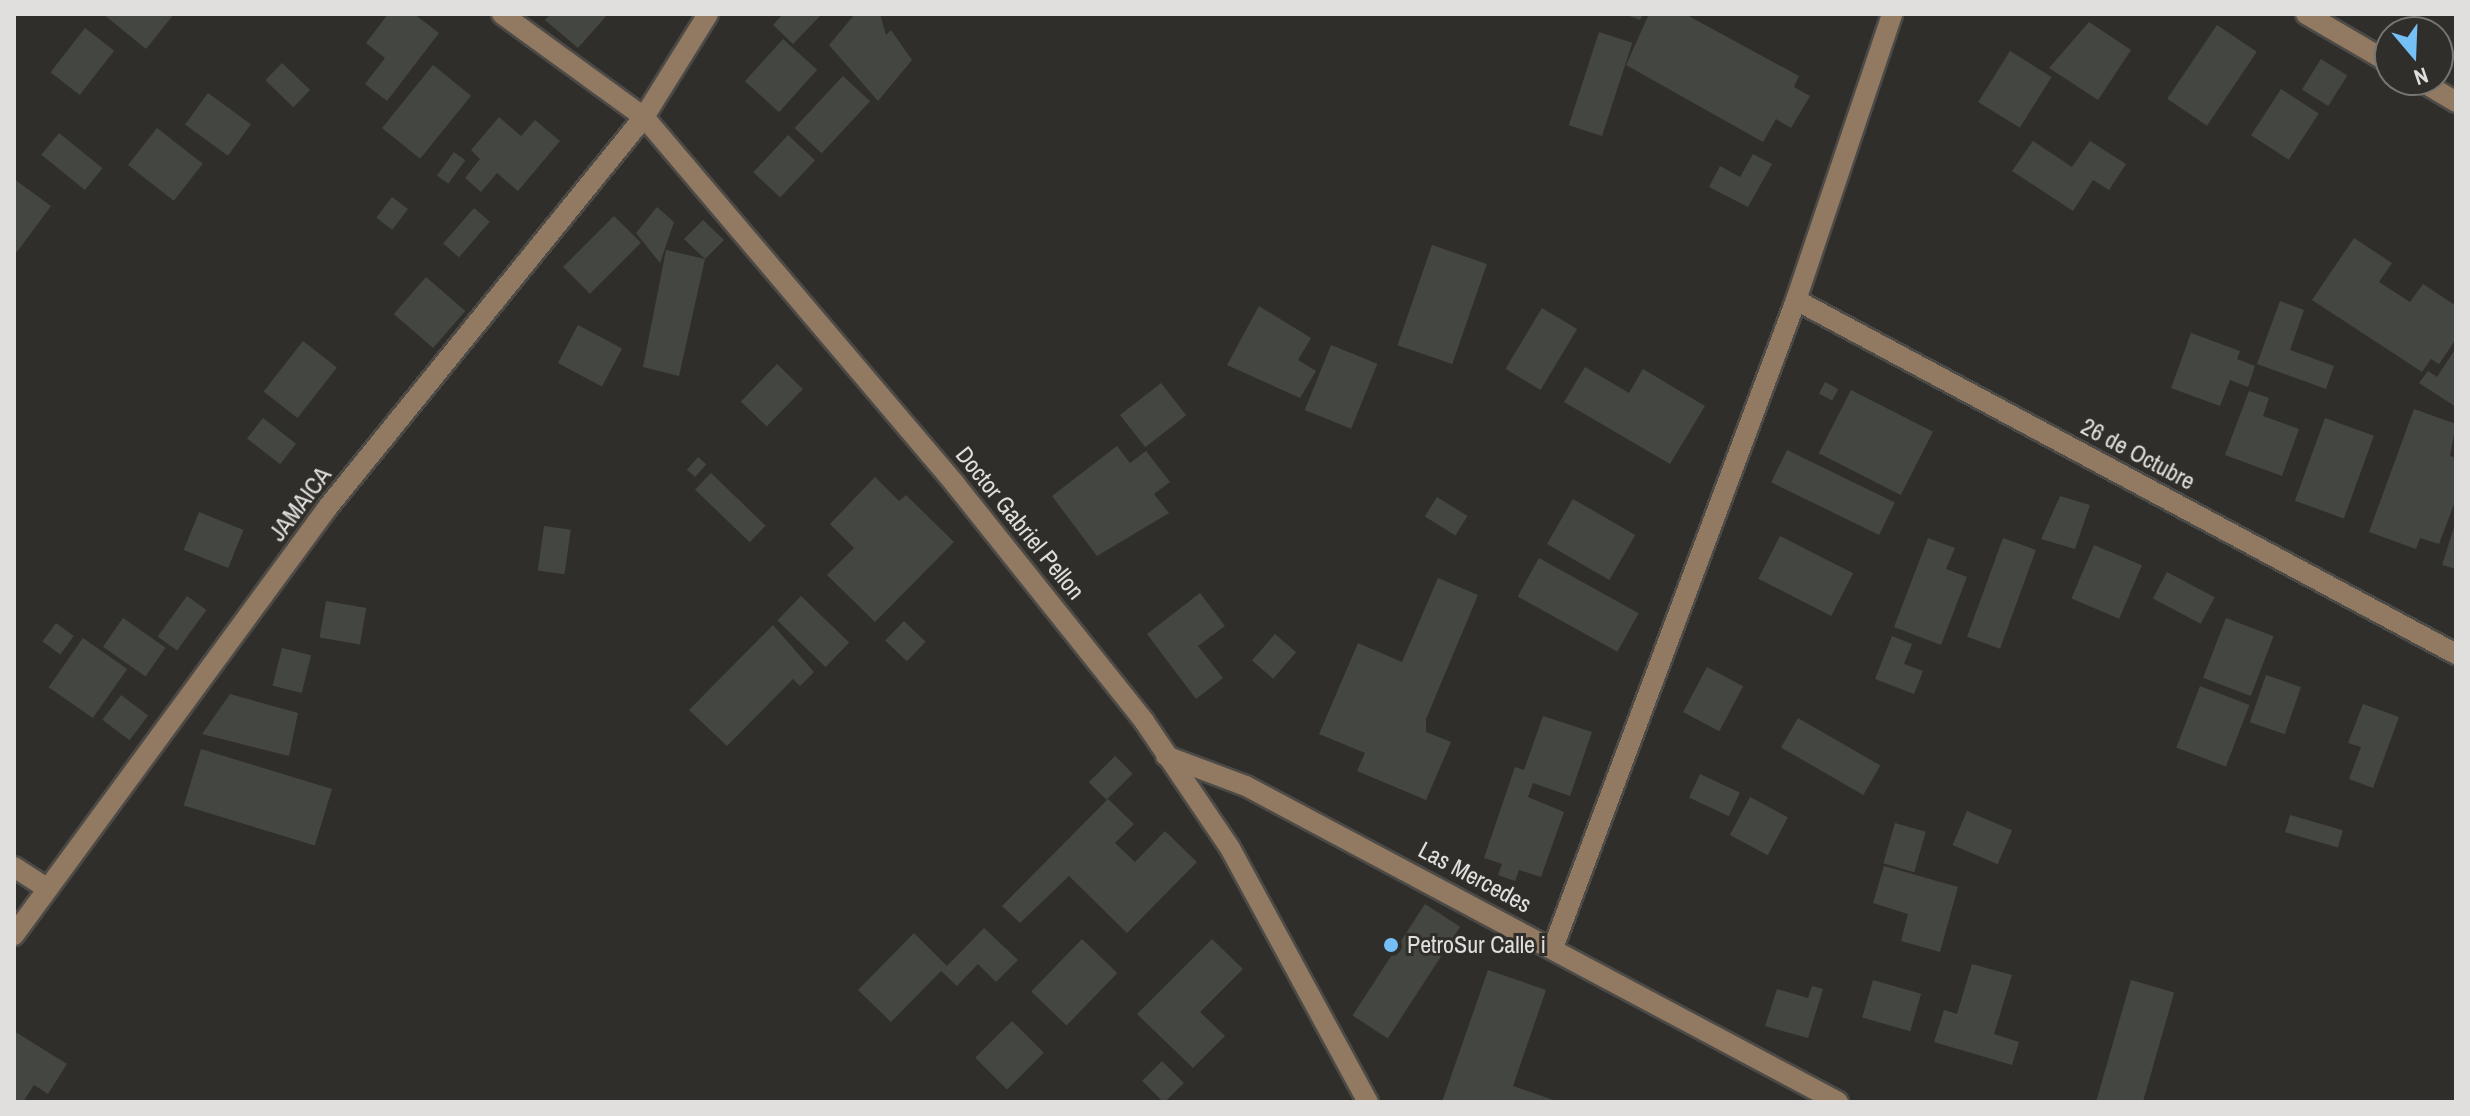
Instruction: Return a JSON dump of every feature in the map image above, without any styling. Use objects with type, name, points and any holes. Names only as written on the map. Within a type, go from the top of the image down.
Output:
[{"type":"street","name":"Doctor Gabriel Pellon","points":[[502,14],[644,117],[955,484],[1166,756],[1230,848],[1368,1102]]},
{"type":"street","points":[[644,117],[708,14]]},
{"type":"street","points":[[1553,948],[1796,300],[1892,14]]},
{"type":"street","points":[[2306,14],[2374,54]]},
{"type":"street","name":"JAMAICA","points":[[14,935],[328,507],[644,117]]},
{"type":"street","name":"26 de Octubre","points":[[1796,300],[2456,654]]},
{"type":"street","name":"Las Mercedes","points":[[1166,756],[1246,786],[1838,1102]]},
{"type":"street","points":[[14,867],[48,889]]},
{"type":"building","points":[[103,14],[174,14],[146,49]]},
{"type":"building","points":[[388,14],[414,14],[439,33],[387,101],[365,84],[385,58],[366,43]]},
{"type":"building","points":[[551,14],[608,14],[578,48],[545,20]]},
{"type":"building","points":[[783,14],[822,14],[793,44],[773,25]]},
{"type":"building","points":[[855,14],[880,14],[886,35],[891,30],[912,60],[878,101],[829,45]]},
{"type":"building","points":[[1624,14],[1643,14],[1640,20]]},
{"type":"building","points":[[1649,14],[1685,14],[1799,76],[1794,87],[1810,96],[1791,128],[1776,119],[1763,142],[1626,65]]},
{"type":"building","points":[[2089,22],[2131,50],[2098,100],[2049,68]]},
{"type":"building","points":[[2217,25],[2257,52],[2207,126],[2167,99]]},
{"type":"building","points":[[85,28],[114,51],[80,95],[51,72]]},
{"type":"building","points":[[1599,32],[1632,43],[1602,136],[1569,125]]},
{"type":"building","points":[[783,39],[817,70],[779,112],[745,81]]},
{"type":"building","points":[[2010,51],[2052,77],[2020,128],[1978,102]]},
{"type":"building","points":[[2321,59],[2347,75],[2328,106],[2302,90]]},
{"type":"building","points":[[282,63],[310,90],[293,107],[265,80]]},
{"type":"building","points":[[433,65],[471,96],[420,159],[382,128]]},
{"type":"building","points":[[843,76],[870,101],[822,153],[795,128]]},
{"type":"building","points":[[2281,89],[2319,114],[2289,160],[2251,135]]},
{"type":"building","points":[[208,93],[251,124],[228,156],[185,125]]},
{"type":"building","points":[[499,117],[521,136],[535,120],[560,141],[518,191],[497,173],[481,192],[465,178],[480,159],[471,150]]},
{"type":"building","points":[[157,128],[203,164],[174,201],[128,165]]},
{"type":"building","points":[[59,133],[103,168],[85,190],[41,155]]},
{"type":"building","points":[[788,135],[815,160],[780,198],[753,172]]},
{"type":"building","points":[[2033,141],[2072,167],[2090,141],[2126,164],[2109,190],[2093,180],[2073,211],[2012,171]]},
{"type":"building","points":[[454,152],[465,160],[448,184],[437,175]]},
{"type":"building","points":[[1753,154],[1772,164],[1748,207],[1709,187],[1720,166],[1740,177]]},
{"type":"building","points":[[14,179],[51,206],[17,252],[14,250]]},
{"type":"building","points":[[392,197],[408,209],[392,230],[376,218]]},
{"type":"building","points":[[657,207],[674,222],[660,263],[636,233]]},
{"type":"building","points":[[474,208],[490,222],[459,257],[443,243]]},
{"type":"building","points":[[614,216],[641,243],[590,294],[563,267]]},
{"type":"building","points":[[703,220],[724,240],[705,259],[684,239]]},
{"type":"building","points":[[2354,238],[2392,263],[2379,282],[2410,302],[2423,284],[2456,306],[2456,339],[2439,364],[2431,359],[2422,372],[2312,300]]},
{"type":"building","points":[[1432,245],[1487,264],[1452,364],[1397,345]]},
{"type":"building","points":[[666,250],[705,259],[679,376],[643,367]]},
{"type":"building","points":[[426,277],[465,311],[433,348],[394,314]]},
{"type":"building","points":[[2280,301],[2304,310],[2290,350],[2334,366],[2326,389],[2257,364]]},
{"type":"building","points":[[1259,306],[1311,338],[1298,360],[1316,371],[1300,398],[1227,365]]},
{"type":"building","points":[[1542,308],[1577,329],[1541,390],[1505,369]]},
{"type":"building","points":[[578,325],[622,348],[602,386],[558,363]]},
{"type":"building","points":[[2191,333],[2240,351],[2237,359],[2255,366],[2248,387],[2230,380],[2220,406],[2171,388]]},
{"type":"building","points":[[303,341],[337,367],[297,418],[264,391]]},
{"type":"building","points":[[1331,345],[1377,364],[1351,429],[1305,410]]},
{"type":"building","points":[[2456,348],[2456,407],[2419,383],[2428,371],[2437,377]]},
{"type":"building","points":[[777,364],[803,389],[767,426],[741,401]]},
{"type":"building","points":[[1585,367],[1629,393],[1643,369],[1705,406],[1670,464],[1564,402]]},
{"type":"building","points":[[1825,382],[1838,389],[1832,401],[1819,393]]},
{"type":"building","points":[[1161,383],[1186,415],[1145,447],[1120,415]]},
{"type":"building","points":[[1851,390],[1933,432],[1901,495],[1819,453]]},
{"type":"building","points":[[2249,391],[2269,398],[2263,416],[2299,429],[2282,476],[2225,455]]},
{"type":"building","points":[[2414,409],[2456,424],[2450,456],[2456,458],[2456,499],[2439,544],[2420,538],[2416,549],[2369,532]]},
{"type":"building","points":[[263,418],[296,444],[280,464],[247,438]]},
{"type":"building","points":[[2325,418],[2374,436],[2344,518],[2295,501]]},
{"type":"building","points":[[1117,446],[1130,463],[1146,451],[1170,482],[1154,494],[1169,513],[1097,556],[1052,496]]},
{"type":"building","points":[[1787,450],[1895,503],[1879,535],[1771,482]]},
{"type":"building","points":[[698,457],[706,464],[695,477],[687,470]]},
{"type":"building","points":[[711,473],[766,526],[750,542],[695,490]]},
{"type":"building","points":[[875,477],[899,501],[906,495],[954,542],[875,622],[827,575],[854,548],[830,524]]},
{"type":"building","points":[[2060,496],[2090,505],[2075,549],[2041,539]]},
{"type":"building","points":[[1437,497],[1468,516],[1455,536],[1425,517]]},
{"type":"building","points":[[1573,499],[1635,535],[1609,580],[1547,544]]},
{"type":"building","points":[[199,512],[244,530],[228,568],[184,550]]},
{"type":"building","points":[[2456,521],[2456,569],[2442,565]]},
{"type":"building","points":[[544,526],[571,530],[564,574],[538,571]]},
{"type":"building","points":[[1780,536],[1853,573],[1831,616],[1758,579]]},
{"type":"building","points":[[1928,538],[1955,548],[1946,569],[1967,577],[1941,645],[1894,627]]},
{"type":"building","points":[[2003,538],[2036,550],[2000,649],[1967,637]]},
{"type":"building","points":[[2094,545],[2142,565],[2119,619],[2071,598]]},
{"type":"building","points":[[1539,558],[1639,613],[1617,652],[1518,596]]},
{"type":"building","points":[[2167,572],[2215,597],[2201,624],[2153,598]]},
{"type":"building","points":[[1438,578],[1478,595],[1426,719],[1426,732],[1451,742],[1426,800],[1357,771],[1365,753],[1319,734],[1358,643],[1402,662]]},
{"type":"building","points":[[1200,593],[1225,626],[1198,646],[1223,678],[1196,699],[1147,634]]},
{"type":"building","points":[[187,596],[206,610],[177,651],[158,636]]},
{"type":"building","points":[[801,596],[849,643],[826,667],[777,620]]},
{"type":"building","points":[[326,601],[366,608],[360,645],[320,637]]},
{"type":"building","points":[[123,618],[166,648],[146,676],[103,647]]},
{"type":"building","points":[[2226,618],[2274,636],[2251,696],[2203,678]]},
{"type":"building","points":[[904,621],[926,642],[907,661],[885,640]]},
{"type":"building","points":[[56,623],[74,636],[60,655],[42,642]]},
{"type":"building","points":[[773,625],[814,672],[800,686],[793,679],[727,746],[689,710]]},
{"type":"building","points":[[1275,634],[1296,652],[1273,679],[1252,660]]},
{"type":"building","points":[[1892,636],[1912,644],[1904,664],[1923,671],[1914,694],[1875,679]]},
{"type":"building","points":[[83,638],[127,669],[93,718],[49,687]]},
{"type":"building","points":[[282,648],[311,655],[302,693],[273,686]]},
{"type":"building","points":[[1707,667],[1743,686],[1719,731],[1683,712]]},
{"type":"building","points":[[2266,675],[2301,687],[2285,734],[2250,722]]},
{"type":"building","points":[[2200,686],[2249,705],[2226,767],[2176,748]]},
{"type":"building","points":[[230,694],[298,713],[289,756],[202,734]]},
{"type":"building","points":[[121,695],[148,715],[129,740],[102,720]]},
{"type":"building","points":[[2363,704],[2399,717],[2373,788],[2349,779],[2361,747],[2348,743]]},
{"type":"building","points":[[1543,716],[1592,732],[1570,796],[1533,783],[1528,797],[1564,812],[1541,877],[1519,870],[1515,881],[1498,875],[1502,864],[1484,858],[1515,767],[1524,770]]},
{"type":"building","points":[[1798,718],[1880,765],[1863,795],[1781,747]]},
{"type":"building","points":[[201,749],[332,789],[315,845],[184,805]]},
{"type":"building","points":[[1115,756],[1133,774],[1107,800],[1089,782]]},
{"type":"building","points":[[1700,774],[1740,793],[1729,816],[1689,798]]},
{"type":"building","points":[[1750,797],[1788,817],[1768,855],[1730,835]]},
{"type":"building","points":[[1108,799],[1134,824],[1115,843],[1135,862],[1165,831],[1197,862],[1127,933],[1069,876],[1020,923],[1002,906]]},
{"type":"building","points":[[1967,811],[2012,830],[1998,864],[1953,845]]},
{"type":"building","points":[[2290,815],[2343,830],[2338,847],[2285,832]]},
{"type":"building","points":[[1895,823],[1926,832],[1914,872],[1883,863]]},
{"type":"building","points":[[1884,866],[1958,887],[1940,952],[1901,941],[1908,914],[1873,903]]},
{"type":"building","points":[[1425,904],[1460,927],[1388,1038],[1353,1016]]},
{"type":"building","points":[[984,928],[1018,960],[996,982],[978,964],[957,986],[941,971],[891,1022],[858,990],[914,933],[947,966]]},
{"type":"building","points":[[1082,939],[1117,973],[1067,1026],[1031,992]]},
{"type":"building","points":[[1212,939],[1243,969],[1200,1012],[1225,1036],[1193,1068],[1137,1014]]},
{"type":"building","points":[[1972,964],[2012,975],[1994,1034],[2019,1042],[2012,1065],[1934,1042],[1944,1010],[1957,1014]]},
{"type":"building","points":[[1488,970],[1546,990],[1513,1086],[1559,1102],[1442,1102]]},
{"type":"building","points":[[1873,980],[1921,994],[1910,1031],[1862,1017]]},
{"type":"building","points":[[2131,980],[2174,992],[2143,1102],[2096,1102]]},
{"type":"building","points":[[1812,986],[1823,989],[1808,1038],[1765,1026],[1777,989],[1808,998]]},
{"type":"building","points":[[1012,1021],[1044,1053],[1007,1090],[975,1058]]},
{"type":"building","points":[[14,1031],[67,1064],[48,1094],[34,1085],[23,1102],[14,1102]]},
{"type":"building","points":[[1162,1061],[1184,1083],[1163,1102],[1142,1081]]},
{"type":"place","name":"PetroSur Calle i","points":[[1391,945]]}]
